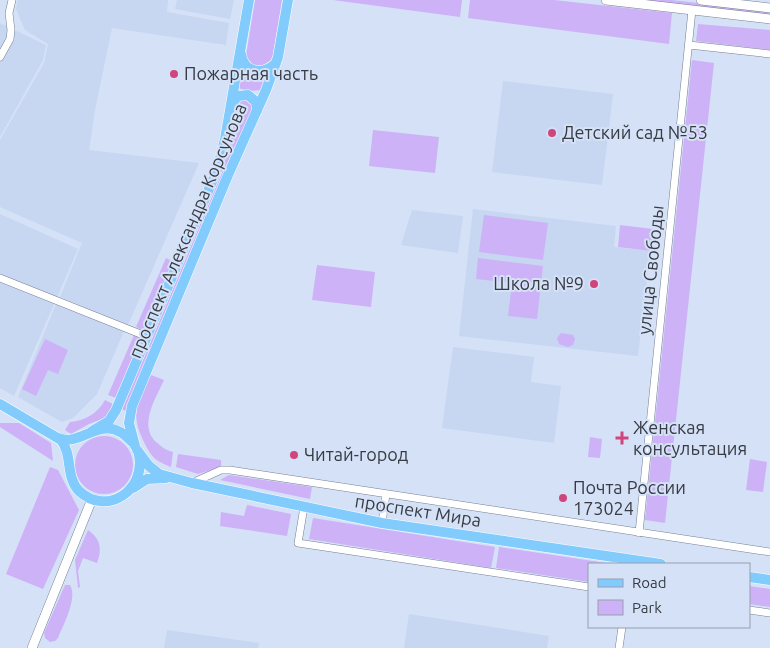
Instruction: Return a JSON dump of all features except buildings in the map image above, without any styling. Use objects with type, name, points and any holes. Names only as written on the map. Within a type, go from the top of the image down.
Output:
[{"type":"main road","name":"проспект Александра Корсунова","points":[[88,433],[112,417],[148,337],[217,170],[230,110],[249,0]]},
{"type":"main road","name":"проспект Александра Корсунова","points":[[128,492],[139,475],[140,462],[129,423],[132,406],[277,60],[288,0]]},
{"type":"main road","points":[[606,0],[770,19]]},
{"type":"main road","points":[[701,0],[770,8]]},
{"type":"main road","points":[[240,50],[244,64],[256,72],[264,72],[270,69],[277,60]]},
{"type":"main road","points":[[230,110],[235,99],[243,95],[252,98],[256,102],[257,111]]},
{"type":"main road","points":[[0,404],[58,438],[65,446],[69,470]]},
{"type":"main road","points":[[58,438],[68,440],[106,429],[119,432],[131,440],[136,448]]},
{"type":"main road","points":[[32,648],[92,499],[77,488],[68,464],[75,444],[88,433]]},
{"type":"main road","name":"проспект Мира","points":[[136,448],[149,466],[159,474],[192,483],[382,523],[654,563]]},
{"type":"main road","name":"проспект Мира","points":[[92,499],[111,500],[128,492],[147,479],[172,478]]},
{"type":"main road","points":[[750,577],[770,580]]},
{"type":"street","points":[[0,57],[10,39],[9,13],[12,0]]},
{"type":"street","name":"улица Свободы","points":[[639,533],[692,10]]},
{"type":"street","points":[[689,45],[770,54]]},
{"type":"street","points":[[0,278],[148,337]]},
{"type":"street","points":[[192,483],[221,470],[230,470],[770,552]]},
{"type":"street","points":[[382,523],[386,494]]},
{"type":"street","points":[[304,507],[298,543],[588,587]]},
{"type":"street","points":[[750,610],[770,614]]},
{"type":"street","points":[[619,648],[622,628]]},
{"type":"shaded area","points":[[18,0],[168,0],[167,12],[229,23],[226,45],[112,28],[95,110],[89,150],[199,163],[128,325],[60,297],[82,243],[0,207],[0,140],[44,63],[48,44],[25,30],[16,9]]},
{"type":"shaded area","points":[[177,0],[234,0],[230,19],[175,9]]},
{"type":"shaded area","points":[[0,23],[46,45],[43,60],[0,137]]},
{"type":"shaded area","name":"Детский сад №53","points":[[503,81],[613,94],[602,185],[492,172]]},
{"type":"shaded area","points":[[473,209],[616,226],[614,247],[650,251],[638,356],[459,336]]},
{"type":"shaded area","points":[[412,210],[463,216],[458,253],[401,245]]},
{"type":"shaded area","points":[[0,214],[78,249],[14,396],[0,388]]},
{"type":"shaded area","points":[[56,304],[124,331],[97,394],[73,418],[62,422],[18,397]]},
{"type":"shaded area","points":[[453,347],[534,357],[531,382],[561,386],[554,443],[442,428]]},
{"type":"shaded area","points":[[409,614],[549,636],[547,648],[404,648]]},
{"type":"shaded area","points":[[167,630],[259,643],[258,648],[164,648]]},
{"type":"green space","points":[[255,0],[282,0],[273,55],[271,60],[262,66],[252,64],[246,56]]},
{"type":"green space","points":[[333,0],[462,0],[460,17]]},
{"type":"green space","points":[[470,0],[554,0],[672,13],[669,44],[468,18]]},
{"type":"green space","points":[[638,0],[671,0],[770,11],[770,15]]},
{"type":"green space","points":[[698,24],[770,30],[770,50],[696,41]]},
{"type":"green space","points":[[692,60],[714,63],[665,523],[645,520]]},
{"type":"green space","points":[[242,69],[252,76],[266,77],[260,90],[250,91],[238,88]]},
{"type":"green space","points":[[247,99],[253,107],[126,411],[121,409],[224,162],[236,105],[238,102]]},
{"type":"green space","points":[[373,130],[439,137],[435,173],[369,166]]},
{"type":"green space","points":[[484,215],[548,223],[543,260],[479,252]]},
{"type":"green space","points":[[620,225],[653,229],[651,251],[618,247]]},
{"type":"green space","points":[[166,258],[174,262],[144,331],[136,327]]},
{"type":"green space","points":[[478,258],[543,266],[537,319],[508,316],[512,283],[476,279]]},
{"type":"green space","points":[[317,265],[375,272],[371,307],[312,300]]},
{"type":"green space","points":[[561,333],[573,335],[575,339],[573,345],[568,347],[559,344],[557,338]]},
{"type":"green space","points":[[134,335],[142,338],[116,398],[108,395]]},
{"type":"green space","points":[[45,339],[68,350],[58,374],[48,370],[36,396],[22,389]]},
{"type":"green space","points":[[151,375],[164,380],[150,411],[149,428],[156,442],[173,452],[171,467],[152,456],[140,434],[136,417],[139,401]]},
{"type":"green space","points":[[105,400],[115,405],[108,417],[89,424],[71,434],[65,430],[70,422],[90,416]]},
{"type":"green space","points":[[0,423],[19,423],[51,443],[53,461],[0,427]]},
{"type":"green space","points":[[98,436],[110,436],[125,444],[133,459],[133,471],[125,486],[110,494],[98,494],[83,486],[75,471],[75,459],[83,444]]},
{"type":"green space","points":[[590,437],[602,439],[600,458],[588,457]]},
{"type":"green space","points":[[178,454],[221,460],[221,467],[198,474],[176,467]]},
{"type":"green space","points":[[750,459],[767,462],[763,492],[746,490]]},
{"type":"green space","points":[[50,467],[58,470],[79,510],[43,589],[6,574]]},
{"type":"green space","points":[[229,475],[312,487],[310,499],[220,480]]},
{"type":"green space","points":[[247,505],[291,514],[287,536],[220,526],[221,512],[244,516]]},
{"type":"green space","points":[[313,518],[495,547],[491,568],[309,539]]},
{"type":"green space","points":[[88,530],[96,537],[100,553],[97,563],[83,558],[78,571],[80,587],[78,588],[75,560]]},
{"type":"green space","points":[[499,547],[606,563],[588,563],[588,582],[496,568]]},
{"type":"green space","points":[[65,585],[70,585],[72,590],[71,604],[58,638],[50,642],[45,638],[44,633]]},
{"type":"green space","points":[[750,586],[770,589],[770,607],[750,604]]},
{"type":"place","name":"Пожарная часть","points":[[174,74]]},
{"type":"place","name":"Детский сад №53","points":[[552,133]]},
{"type":"place","name":"Школа №9","points":[[594,284]]},
{"type":"place","name":"Женская консультация","points":[[622,438]]},
{"type":"place","name":"Читай-город","points":[[294,455]]},
{"type":"place","name":"Почта России 173024","points":[[563,498]]}]
